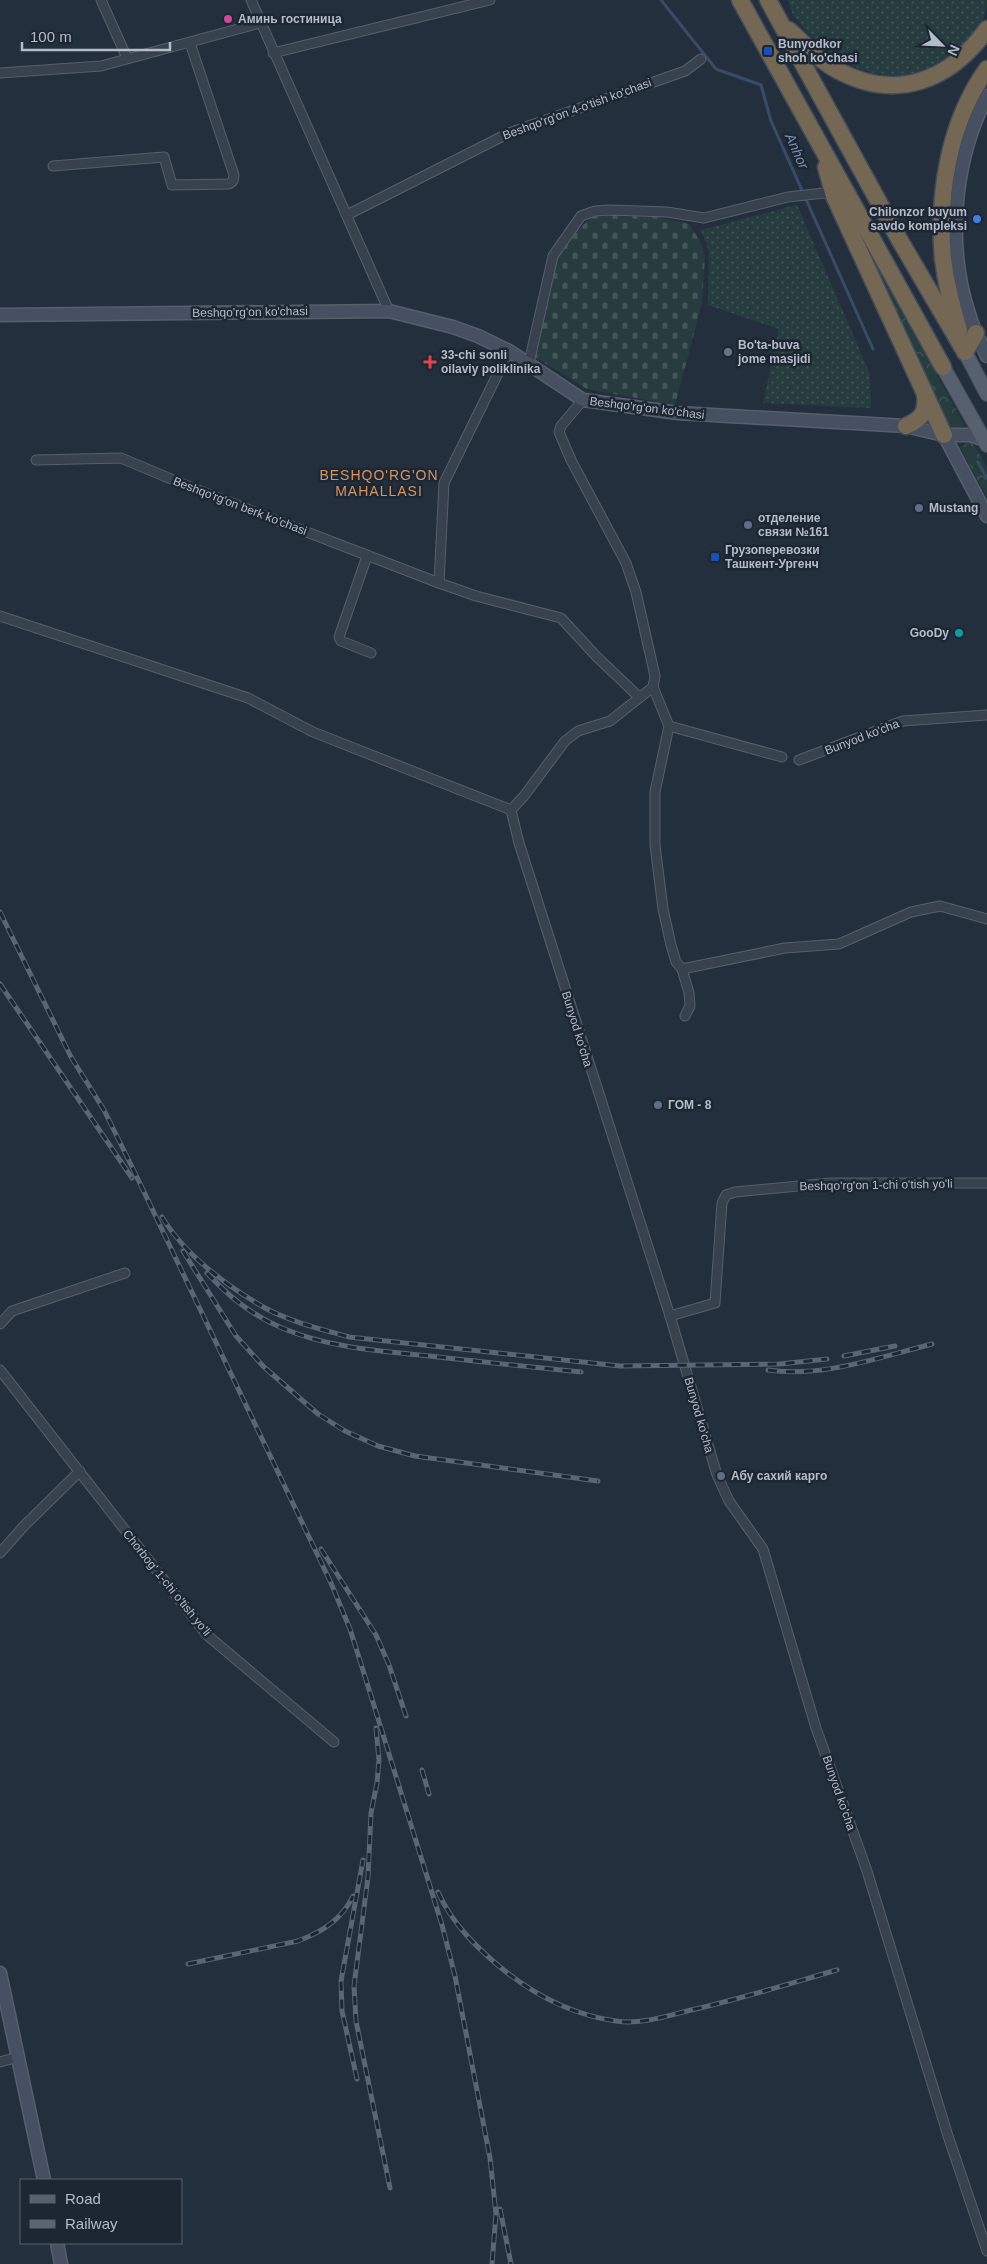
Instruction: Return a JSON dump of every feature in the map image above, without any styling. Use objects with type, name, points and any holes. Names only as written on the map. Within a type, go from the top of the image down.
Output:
[{"type":"highway","points":[[732,0],[753,24]]},
{"type":"highway","points":[[740,0],[943,367]]},
{"type":"highway","points":[[768,0],[899,239],[965,352]]},
{"type":"highway","points":[[778,19],[816,55],[836,69],[864,82],[888,84],[917,82],[938,75],[958,62],[970,51],[987,29]]},
{"type":"highway","points":[[965,352],[944,267],[942,240],[944,198],[948,161],[960,119],[987,69]]},
{"type":"highway","points":[[819,141],[834,196],[944,435]]},
{"type":"highway","points":[[965,352],[976,333]]},
{"type":"highway","points":[[906,426],[918,421],[924,414],[926,405],[924,390]]},
{"type":"main road","points":[[965,352],[987,394]]},
{"type":"main road","points":[[943,367],[985,443]]},
{"type":"street","points":[[101,0],[127,58]]},
{"type":"street","points":[[251,0],[389,311]]},
{"type":"street","points":[[273,53],[490,0]]},
{"type":"street","points":[[0,73],[101,66],[190,43],[260,22]]},
{"type":"street","points":[[53,166],[164,157],[172,185],[229,184],[233,180],[234,175],[190,43]]},
{"type":"street","name":"Beshqo'rg'on 4-o'tish ko'chasi","points":[[347,215],[509,133],[685,71],[701,59]]},
{"type":"street","points":[[987,96],[968,140],[959,191],[957,228],[959,262],[970,317],[987,356]]},
{"type":"street","points":[[528,363],[553,256],[581,216],[595,210],[610,210],[667,212],[704,218],[788,198],[817,194],[834,196]]},
{"type":"street","name":"Beshqo'rg'on ko'chasi","points":[[0,315],[389,311],[454,327],[509,351],[583,400],[678,413],[906,426],[944,435],[971,435],[985,443]]},
{"type":"street","points":[[439,583],[444,483],[509,351]]},
{"type":"street","points":[[583,400],[561,426],[559,432],[626,563],[636,592],[655,676],[653,687],[669,726],[655,792],[655,845],[671,945],[676,962],[682,969],[689,993],[690,1006],[684,1016]]},
{"type":"street","points":[[944,435],[987,516]]},
{"type":"street","name":"Beshqo'rg'on berk ko'chasi","points":[[36,460],[121,458],[190,487],[439,583],[476,596],[561,618],[596,656],[639,697]]},
{"type":"street","points":[[367,556],[339,637],[341,641],[371,653]]},
{"type":"street","points":[[0,616],[248,698],[313,732],[511,810],[524,796],[565,741],[578,731],[610,721],[653,687]]},
{"type":"street","name":"Bunyod ko'cha","points":[[799,760],[903,722],[987,715]]},
{"type":"street","points":[[669,726],[782,757]]},
{"type":"street","name":"Bunyod ko'cha","points":[[511,810],[519,843],[587,1061],[670,1316],[717,1475],[729,1501],[763,1549],[816,1728],[866,1871],[948,2136],[987,2251]]},
{"type":"street","points":[[682,969],[785,948],[839,944],[911,912],[940,906],[987,920]]},
{"type":"street","name":"Beshqo'rg'on 1-chi o'tish yo'li","points":[[670,1316],[716,1304],[722,1203],[726,1195],[735,1192],[830,1183],[987,1183]]},
{"type":"street","points":[[0,1324],[12,1311],[125,1273]]},
{"type":"street","name":"Chorbog' 1-chi o'tish yo'li","points":[[0,1370],[207,1635],[334,1742]]},
{"type":"street","points":[[0,1553],[23,1527],[80,1471]]},
{"type":"street","points":[[0,1973],[44,2179]]},
{"type":"street","points":[[0,2062],[19,2057]]},
{"type":"street","points":[[57,2244],[61,2264]]},
{"type":"green space","points":[[788,0],[987,0],[987,6],[974,34],[944,61],[921,72],[897,75],[873,73],[850,65],[828,52],[809,35],[793,14]]},
{"type":"green space","points":[[797,205],[870,374],[871,408],[763,403],[779,329],[708,305],[709,251],[701,230]]},
{"type":"green space","points":[[646,214],[689,224],[700,241],[705,257],[702,303],[675,405],[587,389],[535,357],[557,257],[566,241],[594,215]]},
{"type":"green space","points":[[872,258],[965,426],[952,431],[870,260]]},
{"type":"green space","points":[[972,441],[987,467],[987,498],[960,447]]},
{"type":"waterway","name":"Anhor","points":[[661,0],[716,69],[761,85],[771,121],[873,349]]},
{"type":"waterway","name":"Anhor","points":[[978,462],[987,478]]},
{"type":"railway","points":[[0,912],[71,1057],[104,1110],[134,1171],[331,1583],[350,1629],[442,1925],[455,1976],[490,2158],[496,2214],[492,2264]]},
{"type":"railway","points":[[0,984],[132,1178]]},
{"type":"railway","points":[[162,1217],[171,1231],[195,1257],[222,1280],[265,1308],[306,1325],[349,1337],[620,1366],[780,1364],[827,1359]]},
{"type":"railway","points":[[183,1251],[236,1336],[264,1367],[318,1414],[345,1431],[378,1446],[415,1456],[598,1481]]},
{"type":"railway","points":[[207,1273],[232,1297],[261,1318],[300,1335],[318,1340],[374,1350],[581,1372]]},
{"type":"railway","points":[[768,1370],[788,1372],[830,1369],[932,1344]]},
{"type":"railway","points":[[844,1356],[895,1346]]},
{"type":"railway","points":[[321,1549],[376,1635],[389,1665],[406,1716]]},
{"type":"railway","points":[[376,1728],[379,1760],[371,1813],[368,1877],[354,1986],[356,2021],[390,2188]]},
{"type":"railway","points":[[422,1770],[429,1794]]},
{"type":"railway","points":[[357,2079],[342,2011],[341,1981],[363,1860]]},
{"type":"railway","points":[[438,1892],[457,1924],[473,1942],[513,1977],[554,2002],[569,2009],[600,2018],[625,2022],[654,2019],[709,2006],[837,1970]]},
{"type":"railway","points":[[188,1964],[298,1941],[315,1934],[337,1918],[353,1896]]},
{"type":"railway","points":[[500,2209],[511,2264]]},
{"type":"place","name":"Аминь гостиница","points":[[228,19]]},
{"type":"place","name":"Bunyodkor shoh ko'chasi","points":[[768,51]]},
{"type":"place","name":"Chilonzor buyum savdo kompleksi","points":[[977,219]]},
{"type":"place","name":"Bo'ta-buva jome masjidi","points":[[728,352]]},
{"type":"place","name":"33-chi sonli oilaviy poliklinika","points":[[430,362]]},
{"type":"place","name":"Mustang","points":[[919,508]]},
{"type":"place","name":"отделение связи №161","points":[[748,525]]},
{"type":"place","name":"Грузоперевозки Ташкент-Ургенч","points":[[715,557]]},
{"type":"place","name":"GooDy","points":[[959,633]]},
{"type":"place","name":"ГОМ - 8","points":[[658,1105]]},
{"type":"place","name":"Абу сахий карго","points":[[721,1476]]},
{"type":"district","name":"BESHQO'RG'ON MAHALLASI","points":[[379,484]]}]
